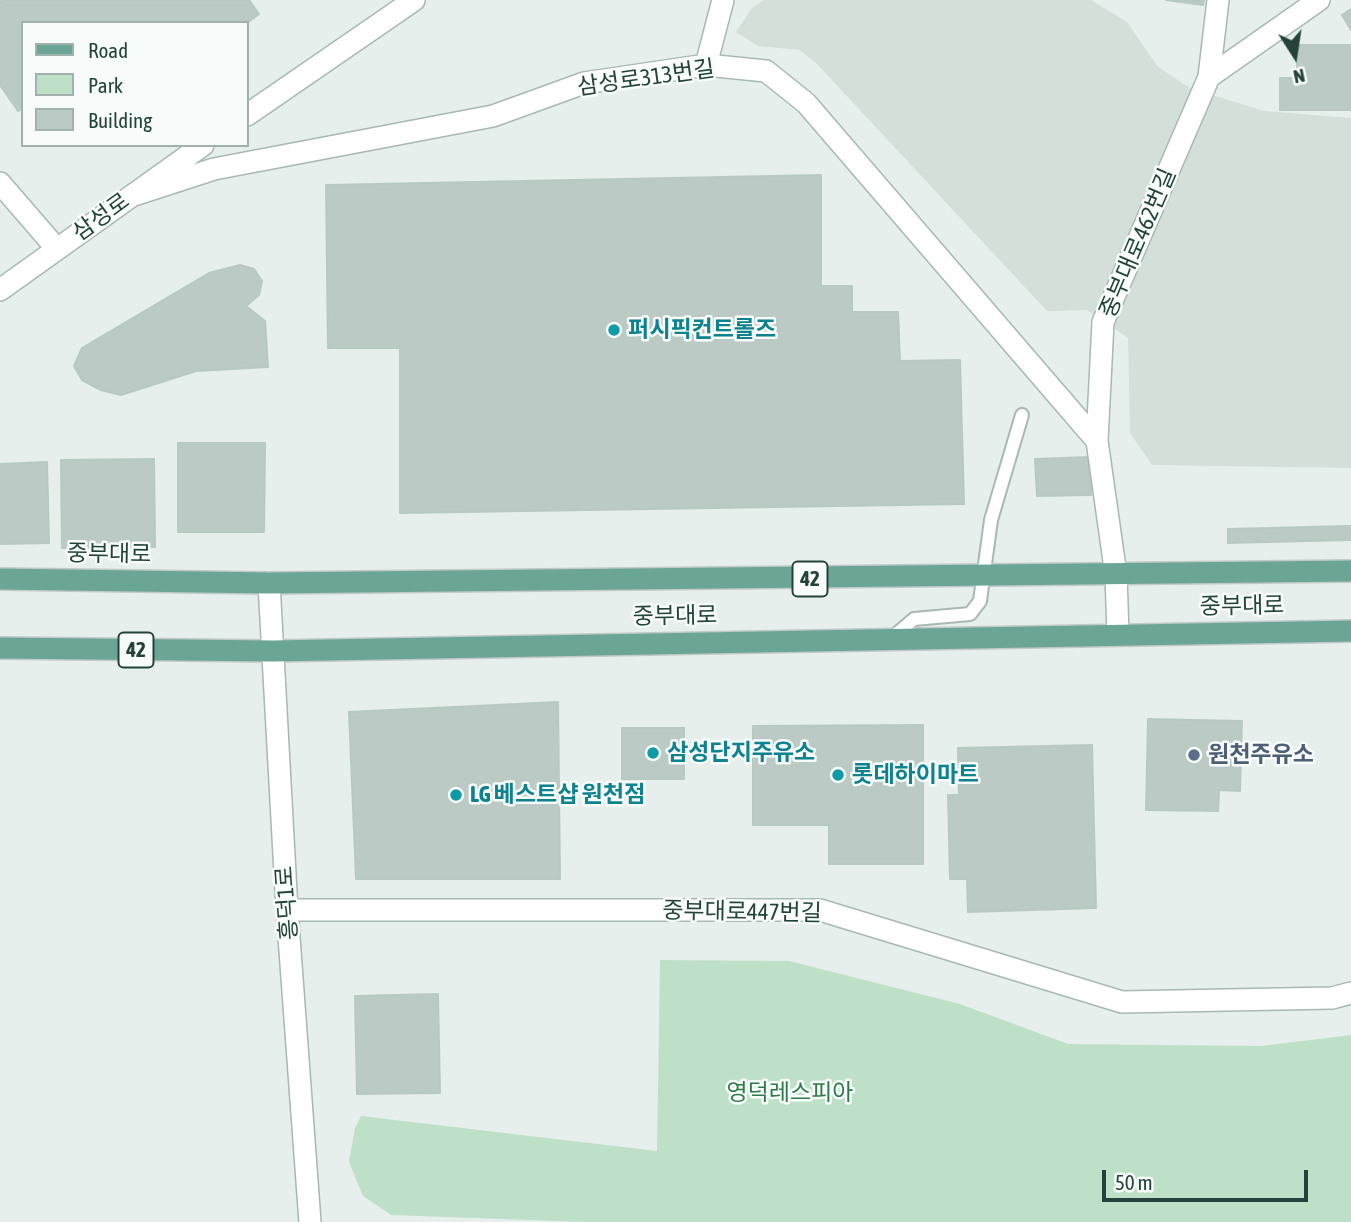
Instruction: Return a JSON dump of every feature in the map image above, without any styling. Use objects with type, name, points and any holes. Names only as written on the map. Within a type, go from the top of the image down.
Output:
[{"type":"main road","name":"중부대로","points":[[0,579],[269,583],[1351,571]]},
{"type":"main road","name":"중부대로","points":[[0,648],[273,651],[893,637],[1351,631]]},
{"type":"street","points":[[248,114],[414,0]]},
{"type":"street","points":[[706,65],[723,0]]},
{"type":"street","name":"중부대로462번길","points":[[1118,634],[1116,575],[1097,441],[1103,323],[1209,77],[1218,0]]},
{"type":"street","points":[[1209,77],[1319,0]]},
{"type":"street","name":"삼성로313번길","points":[[127,198],[214,169],[493,116],[584,83],[706,65],[766,71],[806,103],[1097,441]]},
{"type":"street","name":"삼성로","points":[[0,290],[200,147]]},
{"type":"street","points":[[0,183],[57,249]]},
{"type":"street","name":"흥덕1로","points":[[269,583],[287,910],[310,1222]]},
{"type":"street","name":"중부대로447번길","points":[[287,910],[820,911],[1122,1002],[1332,998],[1351,993]]},
{"type":"lane","points":[[893,637],[914,619],[970,614],[976,609],[984,577],[990,520],[1022,415]]},
{"type":"shaded area","points":[[764,0],[1091,0],[1127,22],[1158,67],[1190,88],[1264,111],[1351,118],[1351,468],[1152,465],[1130,433],[1128,338],[1087,310],[1047,311],[817,64],[800,50],[758,46],[736,32],[752,8]]},
{"type":"green space","name":"영덕레스피아","points":[[660,960],[789,961],[960,1004],[1068,1044],[1261,1046],[1351,1035],[1351,1222],[585,1222],[391,1215],[363,1196],[349,1162],[355,1128],[361,1116],[657,1151]]},
{"type":"building","points":[[249,0],[259,14],[248,22],[21,21],[21,109],[18,111],[0,85],[0,2]]},
{"type":"building","points":[[1166,0],[1204,0],[1203,5]]},
{"type":"building","points":[[1351,9],[1351,30],[1342,15]]},
{"type":"building","points":[[1297,45],[1351,45],[1351,110],[1280,110],[1280,78],[1297,78]]},
{"type":"building","name":"퍼시픽컨트롤즈","points":[[821,175],[821,286],[852,286],[852,312],[898,312],[900,361],[960,360],[964,504],[400,513],[400,348],[328,348],[326,185]]},
{"type":"building","points":[[240,265],[254,269],[262,281],[259,295],[246,306],[265,321],[268,367],[196,371],[121,395],[101,390],[82,380],[74,366],[82,348],[209,273]]},
{"type":"building","points":[[178,443],[265,443],[264,532],[178,532]]},
{"type":"building","points":[[1090,457],[1091,495],[1037,496],[1035,459]]},
{"type":"building","points":[[154,459],[155,547],[62,548],[61,460]]},
{"type":"building","points":[[47,462],[49,543],[0,544],[0,464]]},
{"type":"building","points":[[1351,526],[1351,540],[1228,543],[1228,529]]},
{"type":"building","name":"LG 베스트샵 원천점","points":[[558,702],[560,879],[356,879],[349,712]]},
{"type":"building","name":"원천주유소","points":[[1148,719],[1242,721],[1240,791],[1219,790],[1218,811],[1146,810]]},
{"type":"building","name":"롯데하이마트","points":[[923,725],[923,864],[829,864],[829,825],[753,825],[753,726]]},
{"type":"building","name":"삼성단지주유소","points":[[622,728],[684,728],[684,779],[622,779]]},
{"type":"building","points":[[1092,745],[1096,908],[968,912],[967,879],[950,879],[948,795],[959,795],[958,748]]},
{"type":"building","points":[[438,994],[440,1093],[357,1094],[355,996]]},
{"type":"place","name":"퍼시픽컨트롤즈","points":[[614,330]]},
{"type":"place","name":"삼성단지주유소","points":[[653,753]]},
{"type":"place","name":"원천주유소","points":[[1194,755]]},
{"type":"place","name":"롯데하이마트","points":[[838,775]]},
{"type":"place","name":"LG 베스트샵 원천점","points":[[456,795]]}]
